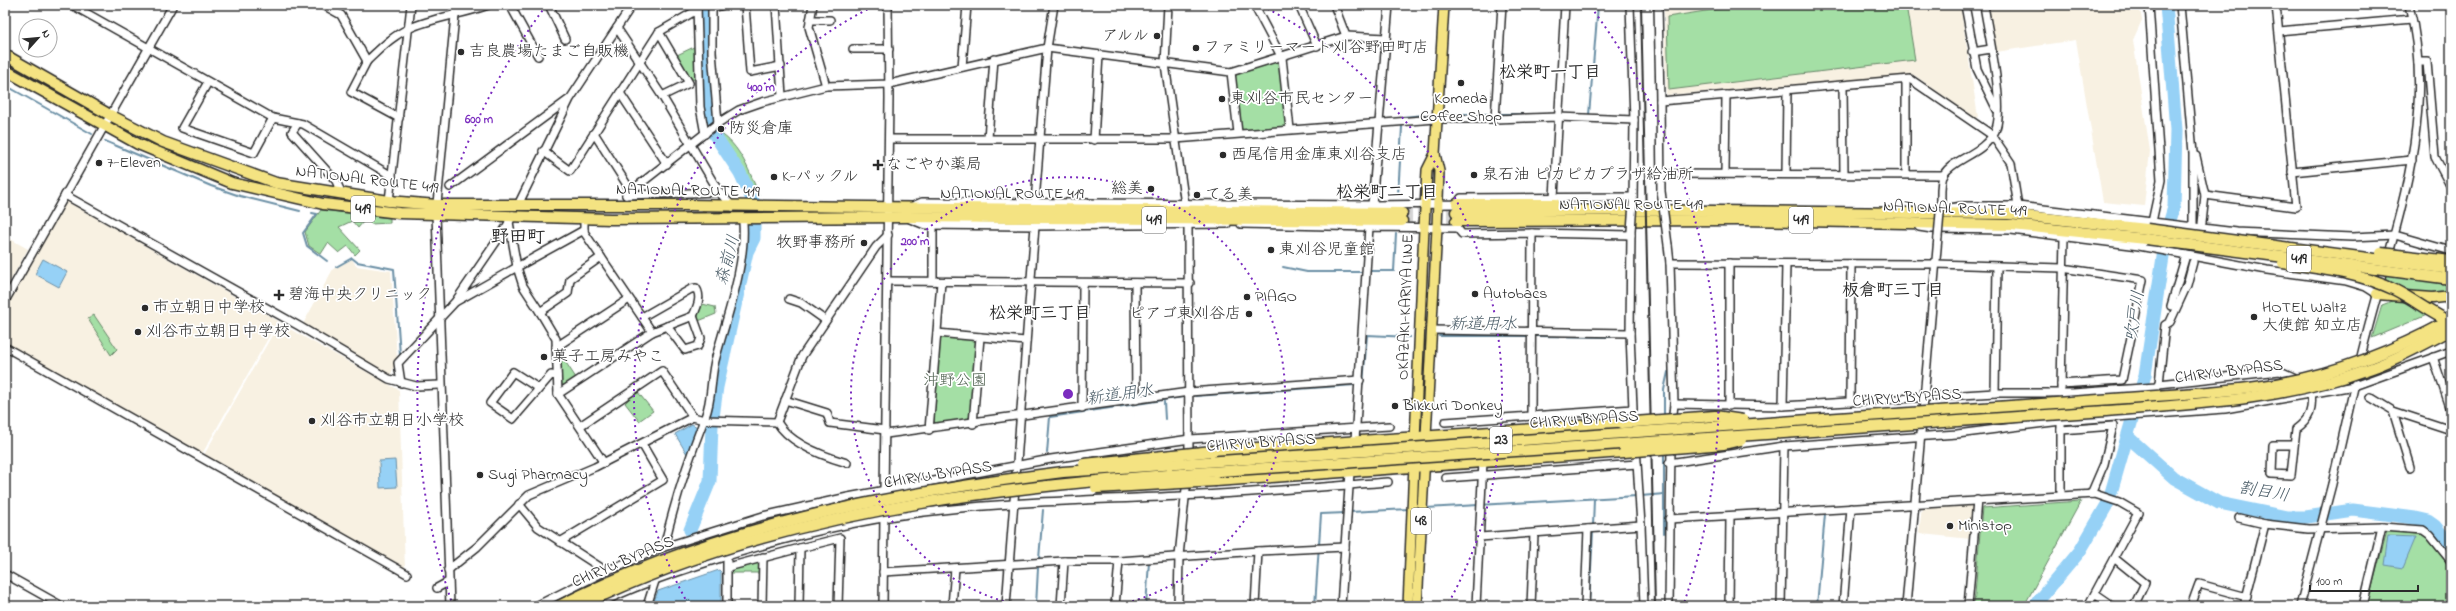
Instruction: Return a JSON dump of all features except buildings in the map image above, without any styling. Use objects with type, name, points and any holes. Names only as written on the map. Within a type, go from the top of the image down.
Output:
[{"type":"highway","name":"NATIONAL ROUTE 419","points":[[5,55],[110,115],[163,142],[276,183],[436,210],[511,218],[584,218],[747,222],[888,213],[1186,207],[1402,217],[1188,223],[907,213]]},
{"type":"highway","name":"NATIONAL ROUTE 419","points":[[5,70],[138,144],[232,183],[323,204],[399,213],[518,205],[746,206],[888,213]]},
{"type":"highway","points":[[1456,216],[1697,204],[1742,215]]},
{"type":"highway","name":"NATIONAL ROUTE 419","points":[[1456,216],[1914,213],[2008,214],[2148,235],[2178,243],[2451,279]]},
{"type":"highway","name":"NATIONAL ROUTE 419","points":[[1742,215],[1890,222],[2012,225],[2229,241],[2451,269]]},
{"type":"highway","points":[[2229,241],[2299,243],[2451,261]]},
{"type":"highway","points":[[2178,243],[2364,277],[2396,291],[2435,315],[2451,321]]},
{"type":"highway","points":[[2377,294],[2433,298],[2451,296]]},
{"type":"highway","name":"CHIRYU BYPASS","points":[[559,606],[655,563],[790,519],[908,494],[1064,472],[2176,395],[2264,386],[2326,372],[2368,359],[2405,344],[2451,321]]},
{"type":"highway","name":"CHIRYU BYPASS","points":[[580,606],[658,573],[726,550],[792,531],[869,512],[954,498],[1065,484],[1770,433],[2106,411],[2264,396],[2330,382],[2368,369],[2405,354],[2451,330]]},
{"type":"highway","points":[[1064,472],[1083,464],[1213,451],[1427,435],[1715,416],[1770,423]]},
{"type":"highway","points":[[1065,484],[1086,489],[1350,472],[1724,444],[1770,433]]},
{"type":"main road","name":"OKAZAKI-KARIYA LINE","points":[[1408,606],[1419,466],[1427,435],[1439,171],[1435,154],[1436,119],[1444,5]]},
{"type":"main road","name":"OKAZAKI-KARIYA LINE","points":[[1417,606],[1419,466],[1415,436],[1428,170],[1435,154]]},
{"type":"street","points":[[72,5],[273,118],[298,123],[392,176]]},
{"type":"street","points":[[5,301],[173,5]]},
{"type":"street","points":[[323,5],[341,15],[367,61]]},
{"type":"street","points":[[389,201],[411,5]]},
{"type":"street","points":[[450,606],[440,385],[436,210],[456,5]]},
{"type":"street","points":[[399,118],[351,92],[367,61],[392,38],[409,28],[455,16],[488,5]]},
{"type":"street","points":[[510,5],[538,56]]},
{"type":"street","points":[[549,5],[565,39]]},
{"type":"street","points":[[518,205],[570,98],[632,5]]},
{"type":"street","points":[[718,123],[712,6],[724,5]]},
{"type":"street","points":[[745,5],[750,72],[780,66]]},
{"type":"street","points":[[776,5],[782,96]]},
{"type":"street","points":[[813,5],[809,27],[826,86]]},
{"type":"street","points":[[883,606],[889,139],[888,5]]},
{"type":"street","points":[[962,67],[967,5]]},
{"type":"street","points":[[1035,202],[1047,48],[1054,5]]},
{"type":"street","points":[[1168,5],[1165,64],[1188,223],[1190,283],[1190,439],[1186,496],[1179,556],[1178,606]]},
{"type":"street","points":[[1254,5],[1282,58],[1290,130]]},
{"type":"street","points":[[1334,5],[1346,36]]},
{"type":"street","points":[[1372,204],[1388,5]]},
{"type":"street","points":[[1495,118],[1502,5]]},
{"type":"street","points":[[1554,197],[1565,5]]},
{"type":"street","points":[[1630,5],[1634,120],[1630,333],[1644,606]]},
{"type":"street","points":[[1658,5],[1660,101],[1659,174],[1670,263],[1674,404],[1669,463],[1669,606]]},
{"type":"street","points":[[1965,5],[1972,52],[1977,69],[1998,112]]},
{"type":"street","points":[[1659,174],[1725,173],[1944,175],[1984,146],[1992,136],[1997,125],[1998,112],[1991,49],[1984,5]]},
{"type":"street","points":[[2148,235],[2161,180],[2149,5]]},
{"type":"street","points":[[2180,5],[2193,153],[2192,226]]},
{"type":"street","points":[[2205,195],[2296,207],[2276,5]]},
{"type":"street","points":[[2300,606],[2377,294],[2395,235],[2412,160],[2418,115],[2418,62],[2412,19],[2408,5]]},
{"type":"street","points":[[697,7],[700,107],[706,134]]},
{"type":"street","points":[[543,151],[570,171],[659,32],[697,7]]},
{"type":"street","points":[[1301,10],[1317,46]]},
{"type":"street","points":[[2279,31],[2412,19]]},
{"type":"street","points":[[810,20],[830,20]]},
{"type":"street","points":[[617,28],[662,96],[719,192],[733,207]]},
{"type":"street","points":[[659,32],[689,83],[662,96]]},
{"type":"street","points":[[719,192],[626,195],[691,146],[718,123],[739,110],[782,96],[826,86],[889,84],[1047,48],[1231,72],[1282,58],[1346,36],[1386,38]]},
{"type":"street","points":[[853,50],[889,49]]},
{"type":"street","points":[[1972,52],[1991,49]]},
{"type":"street","points":[[1094,140],[1099,55]]},
{"type":"street","points":[[988,138],[994,59]]},
{"type":"street","points":[[2418,62],[2427,62],[2435,156],[2451,187]]},
{"type":"street","points":[[1231,72],[1238,134]]},
{"type":"street","points":[[1660,101],[1906,80],[1914,81],[1992,136],[2011,163],[2018,206]]},
{"type":"street","points":[[1906,80],[1906,174]]},
{"type":"street","points":[[208,82],[182,128],[254,153],[273,118]]},
{"type":"street","points":[[1843,86],[1844,174]]},
{"type":"street","points":[[1786,174],[1787,90]]},
{"type":"street","points":[[620,92],[667,164]]},
{"type":"street","points":[[1725,173],[1726,95]]},
{"type":"street","points":[[450,187],[570,98]]},
{"type":"street","points":[[889,139],[1175,139],[1436,119],[1558,117],[1634,120]]},
{"type":"street","points":[[298,123],[292,132],[336,181],[342,194]]},
{"type":"street","points":[[594,133],[631,191]]},
{"type":"street","points":[[2193,153],[2197,157],[2205,195],[2202,223]]},
{"type":"street","points":[[2292,172],[2412,160]]},
{"type":"street","points":[[1906,606],[1919,437],[1944,175]]},
{"type":"street","points":[[65,195],[299,326],[389,379],[416,386],[440,385]]},
{"type":"street","points":[[1631,233],[1462,234],[1456,216],[1461,198],[1554,197],[1632,200]]},
{"type":"street","points":[[922,202],[1035,202],[1186,207],[1437,204],[1456,216],[1436,228],[1188,223],[1035,226],[925,225],[907,213],[922,202]]},
{"type":"street","points":[[1914,213],[1962,206],[2018,206],[2148,235],[2185,255],[2267,270],[2346,281],[2366,287],[2377,294]]},
{"type":"street","points":[[401,383],[398,362],[438,318],[455,302],[511,218]]},
{"type":"street","points":[[511,218],[517,266],[523,286],[556,339],[558,394],[604,463]]},
{"type":"street","points":[[584,218],[584,230],[652,332]]},
{"type":"street","points":[[664,547],[706,420],[714,363],[731,304],[747,222]]},
{"type":"street","points":[[1890,222],[1932,229],[2011,230],[2064,237],[2148,235],[2192,226],[2236,232],[2345,236],[2395,235],[2451,251]]},
{"type":"street","points":[[933,225],[933,281]]},
{"type":"street","points":[[1006,606],[1008,565],[1022,416],[1035,226]]},
{"type":"street","points":[[1355,440],[1369,227]]},
{"type":"street","points":[[455,302],[517,266],[584,230]]},
{"type":"street","points":[[1531,416],[1532,233]]},
{"type":"street","points":[[777,422],[802,356],[876,247],[888,235]]},
{"type":"street","points":[[2061,495],[2060,393],[2062,268],[2064,237]]},
{"type":"street","points":[[2157,385],[2165,326],[2185,255]]},
{"type":"street","points":[[540,312],[568,293],[570,279],[601,257]]},
{"type":"street","points":[[2165,326],[2170,322],[2187,285],[2193,262]]},
{"type":"street","points":[[1670,263],[1850,265],[1936,264],[2062,268],[2143,280],[2122,380],[2061,384]]},
{"type":"street","points":[[1729,263],[1729,406]]},
{"type":"street","points":[[1783,406],[1786,264]]},
{"type":"street","points":[[1850,265],[1850,402]]},
{"type":"street","points":[[1995,393],[1997,266]]},
{"type":"street","points":[[887,281],[1190,283]]},
{"type":"street","points":[[929,430],[941,282]]},
{"type":"street","points":[[1082,408],[1083,283]]},
{"type":"street","points":[[1135,283],[1136,400]]},
{"type":"street","points":[[558,394],[652,332],[693,316],[699,303],[699,292],[696,288],[691,289],[642,317]]},
{"type":"street","points":[[556,347],[630,299]]},
{"type":"street","points":[[789,299],[801,303],[825,320]]},
{"type":"street","points":[[667,326],[686,350],[698,346],[701,338],[693,316]]},
{"type":"street","points":[[1432,330],[1630,333]]},
{"type":"street","points":[[937,333],[1026,341]]},
{"type":"street","points":[[973,424],[980,337]]},
{"type":"street","points":[[5,347],[407,574]]},
{"type":"street","points":[[1669,463],[1784,446],[1992,431],[2061,421],[2225,409],[2354,386],[2451,351]]},
{"type":"street","points":[[2433,357],[2448,389],[2451,410]]},
{"type":"street","points":[[580,426],[662,371],[693,417]]},
{"type":"street","points":[[1674,404],[1783,406],[1995,393],[2060,393],[2125,390],[2280,371],[2324,391]]},
{"type":"street","points":[[538,388],[513,372],[490,403],[513,419],[538,388],[551,375],[557,376]]},
{"type":"street","points":[[785,400],[827,413],[830,423],[886,432],[929,430],[1190,392],[1360,380]]},
{"type":"street","points":[[2294,445],[2273,445],[2272,474],[2291,475],[2296,429],[2308,419],[2313,406],[2311,394]]},
{"type":"street","points":[[2370,396],[2394,412],[2451,430]]},
{"type":"street","points":[[1444,422],[1633,409]]},
{"type":"street","points":[[2394,412],[2410,467]]},
{"type":"street","points":[[448,570],[478,547],[529,495],[604,463],[693,417],[706,420],[777,422]]},
{"type":"street","points":[[1484,419],[1485,432]]},
{"type":"street","points":[[777,422],[784,432],[798,442],[829,458],[847,464]]},
{"type":"street","points":[[536,606],[606,571],[664,547],[763,516],[884,491],[1018,467],[1051,459],[1190,439],[1389,426]]},
{"type":"street","points":[[2061,430],[2113,426],[2104,464],[2093,494]]},
{"type":"street","points":[[560,542],[663,480],[642,444]]},
{"type":"street","points":[[1782,606],[1784,446]]},
{"type":"street","points":[[1476,606],[1483,461]]},
{"type":"street","points":[[1446,478],[1637,464]]},
{"type":"street","points":[[1341,606],[1350,472]]},
{"type":"street","points":[[595,606],[656,581],[726,556],[799,536],[884,518],[942,510],[1014,504],[1186,496],[1388,482]]},
{"type":"street","points":[[1669,519],[1730,516],[1783,511],[2093,494],[2119,502],[2138,513],[2096,595],[2088,606]]},
{"type":"street","points":[[1968,606],[1976,500]]},
{"type":"street","points":[[519,504],[538,527],[606,571]]},
{"type":"street","points":[[1844,606],[1851,508]]},
{"type":"street","points":[[1729,606],[1730,516]]},
{"type":"street","points":[[2239,518],[2265,524],[2308,529],[2320,526],[2382,527],[2422,530],[2430,535],[2451,561]]},
{"type":"street","points":[[2244,606],[2265,524]]},
{"type":"street","points":[[1480,537],[1641,525]]},
{"type":"street","points":[[2363,606],[2382,527]]},
{"type":"street","points":[[1585,606],[1588,529]]},
{"type":"street","points":[[1531,606],[1534,534]]},
{"type":"street","points":[[728,567],[840,538],[838,606]]},
{"type":"street","points":[[883,572],[1064,561],[1119,561],[1258,551],[1345,547]]},
{"type":"street","points":[[799,606],[800,548]]},
{"type":"street","points":[[1255,606],[1258,551]]},
{"type":"street","points":[[726,556],[728,567],[727,606]]},
{"type":"street","points":[[762,606],[763,557]]},
{"type":"street","points":[[2114,558],[2145,583],[2134,606]]},
{"type":"street","points":[[1061,606],[1064,561]]},
{"type":"street","points":[[1115,606],[1119,561]]},
{"type":"street","points":[[952,606],[955,568]]},
{"type":"street","points":[[5,574],[62,606]]},
{"type":"street","points":[[647,606],[656,581]]},
{"type":"street","points":[[437,588],[448,582]]},
{"type":"street","points":[[2191,606],[2199,584],[2247,597]]},
{"type":"street","points":[[2096,595],[2112,606]]},
{"type":"shaded area","points":[[1664,5],[1960,5],[1978,117],[1975,118],[1914,75],[1666,95]]},
{"type":"shaded area","points":[[1988,5],[2139,5],[2142,20],[2133,40],[2150,151],[2144,206],[2103,202],[2076,40],[1996,52]]},
{"type":"shaded area","name":"刈谷市立朝日中学校","points":[[66,201],[278,321],[202,454],[5,342],[5,308]]},
{"type":"shaded area","points":[[5,236],[28,249],[5,290]]},
{"type":"shaded area","points":[[352,259],[356,266],[391,271],[397,358],[390,377],[303,324],[333,269]]},
{"type":"shaded area","name":"刈谷市立朝日小学校","points":[[279,323],[399,390],[405,569],[204,455]]},
{"type":"shaded area","points":[[1970,504],[1973,507],[1971,539],[1921,534],[1919,532],[1922,507]]},
{"type":"green space","points":[[1744,5],[1906,5],[1915,60],[1669,90],[1667,17]]},
{"type":"green space","points":[[696,46],[697,80],[692,79],[677,55]]},
{"type":"green space","points":[[1279,61],[1287,127],[1241,130],[1235,75]]},
{"type":"green space","points":[[718,132],[726,137],[739,152],[744,160],[759,196],[753,193],[717,137]]},
{"type":"green space","points":[[321,210],[390,218],[390,223],[371,224],[368,220],[363,222],[358,228],[352,221],[339,227],[360,250],[355,255],[348,246],[339,253],[328,243],[321,254],[309,246],[305,232]]},
{"type":"green space","points":[[2386,273],[2451,284],[2451,290],[2442,294],[2434,295],[2418,294],[2386,279]]},
{"type":"green space","points":[[2398,299],[2427,315],[2372,338],[2382,305]]},
{"type":"green space","points":[[698,303],[715,307],[716,314],[696,322]]},
{"type":"green space","points":[[94,315],[117,349],[111,355],[88,319]]},
{"type":"green space","name":"沖野公園","points":[[942,337],[974,340],[976,343],[970,419],[936,426],[934,423],[940,339]]},
{"type":"green space","points":[[559,352],[578,381],[564,390],[561,387]]},
{"type":"green space","points":[[637,391],[653,411],[639,421],[625,403]]},
{"type":"green space","points":[[2081,501],[2024,606],[1974,606],[1982,508]]},
{"type":"green space","points":[[2387,531],[2426,535],[2451,564],[2451,603],[2448,606],[2367,606]]},
{"type":"green space","points":[[760,561],[760,573],[730,573],[730,569]]},
{"type":"water","points":[[43,259],[67,272],[59,287],[35,274]]},
{"type":"water","points":[[692,424],[697,427],[687,454],[675,434]]},
{"type":"water","points":[[395,460],[397,487],[380,488],[379,461]]},
{"type":"water","points":[[2388,536],[2416,537],[2403,568],[2384,565]]},
{"type":"water","points":[[719,570],[721,572],[721,606],[652,606],[658,591]]},
{"type":"waterway","name":"森前川","points":[[690,530],[710,481],[712,425],[717,387],[747,252],[754,238],[754,203],[740,173],[712,131],[708,120],[704,53],[704,5]]},
{"type":"waterway","points":[[1589,115],[1598,5]]},
{"type":"waterway","name":"吹戸川","points":[[2034,606],[2080,551],[2108,503],[2145,375],[2167,231],[2174,207],[2176,130],[2166,5]]},
{"type":"waterway","points":[[5,85],[92,134]]},
{"type":"waterway","points":[[1450,114],[1489,114]]},
{"type":"waterway","points":[[1500,114],[1542,114]]},
{"type":"waterway","points":[[1402,117],[1425,115]]},
{"type":"waterway","points":[[1398,195],[1402,127]]},
{"type":"waterway","points":[[105,141],[211,186],[240,196],[300,211]]},
{"type":"waterway","points":[[312,213],[317,214],[303,233],[307,246],[327,261]]},
{"type":"waterway","points":[[1371,271],[1394,271],[1396,234]]},
{"type":"waterway","points":[[336,267],[352,258],[357,262],[394,269],[400,355]]},
{"type":"waterway","points":[[1283,267],[1307,272],[1363,272]]},
{"type":"waterway","name":"新道用水","points":[[1363,384],[1367,335],[1410,337]]},
{"type":"waterway","name":"新道用水","points":[[1439,336],[1526,336]]},
{"type":"waterway","name":"新道用水","points":[[1535,336],[1611,337]]},
{"type":"waterway","points":[[1664,416],[1664,390],[1668,372]]},
{"type":"waterway","name":"新道用水","points":[[1195,396],[1355,385]]},
{"type":"waterway","name":"新道用水","points":[[1047,453],[1050,417],[1183,397]]},
{"type":"waterway","points":[[1164,402],[1165,419]]},
{"type":"waterway","name":"割目川","points":[[2128,437],[2174,478],[2219,503],[2287,517],[2306,517],[2353,510],[2415,518],[2428,521],[2435,526],[2451,546]]},
{"type":"waterway","points":[[1664,452],[1664,533]]},
{"type":"waterway","points":[[1641,496],[1664,494]]},
{"type":"waterway","points":[[1426,508],[1637,496]]},
{"type":"waterway","points":[[1593,527],[1594,498]]},
{"type":"waterway","points":[[1350,512],[1409,509]]},
{"type":"waterway","name":"新道用水","points":[[1039,559],[1043,510]]},
{"type":"waterway","points":[[1315,606],[1321,514],[1346,513]]},
{"type":"waterway","points":[[1817,606],[1825,514]]},
{"type":"waterway","points":[[1589,606],[1593,531]]},
{"type":"waterway","points":[[1146,606],[1149,562]]},
{"type":"waterway","name":"新道用水","points":[[1036,606],[1038,568]]},
{"type":"tunnel","points":[[1402,213],[1456,212]]},
{"type":"tunnel","points":[[1402,221],[1456,221]]},
{"type":"railway","points":[[1641,5],[1655,606]]},
{"type":"place","name":"アルル","points":[[1157,36]]},
{"type":"place","name":"ファミリーマート刈谷野田町店","points":[[1196,48]]},
{"type":"place","name":"吉良農場たまご自販機","points":[[461,52]]},
{"type":"place","name":"Komeda Coffee Shop","points":[[1461,83]]},
{"type":"place","name":"東刈谷市民センター","points":[[1222,99]]},
{"type":"place","name":"防災倉庫","points":[[721,129]]},
{"type":"place","name":"西尾信用金庫東刈谷支店","points":[[1223,155]]},
{"type":"place","name":"7-Eleven","points":[[99,163]]},
{"type":"place","name":"なごやか薬局","points":[[878,165]]},
{"type":"place","name":"泉石油 ピカピカプラザ給油所","points":[[1474,175]]},
{"type":"place","name":"K-パックル","points":[[774,177]]},
{"type":"place","name":"総美","points":[[1151,189]]},
{"type":"place","name":"てる美","points":[[1197,195]]},
{"type":"place","name":"牧野事務所","points":[[864,243]]},
{"type":"place","name":"東刈谷児童館","points":[[1271,250]]},
{"type":"place","name":"Autobacs","points":[[1475,294]]},
{"type":"place","name":"碧海中央クリニック","points":[[279,295]]},
{"type":"place","name":"PIAGO","points":[[1247,297]]},
{"type":"place","name":"市立朝日中学校","points":[[145,308]]},
{"type":"place","name":"ピアゴ東刈谷店","points":[[1249,314]]},
{"type":"place","name":"HOTEL Waltz 大使館 知立店","points":[[2254,317]]},
{"type":"place","name":"刈谷市立朝日中学校","points":[[138,332]]},
{"type":"place","name":"菓子工房みやこ","points":[[544,357]]},
{"type":"place","name":"Bikkuri Donkey","points":[[1395,406]]},
{"type":"place","name":"刈谷市立朝日小学校","points":[[312,421]]},
{"type":"place","name":"Sugi Pharmacy","points":[[480,475]]},
{"type":"place","name":"Ministop","points":[[1950,526]]},
{"type":"district","name":"松栄町一丁目","points":[[1550,72]]},
{"type":"district","name":"松栄町二丁目","points":[[1387,192]]},
{"type":"district","name":"野田町","points":[[518,238]]},
{"type":"district","name":"板倉町三丁目","points":[[1893,290]]},
{"type":"district","name":"松栄町三丁目","points":[[1040,313]]}]
